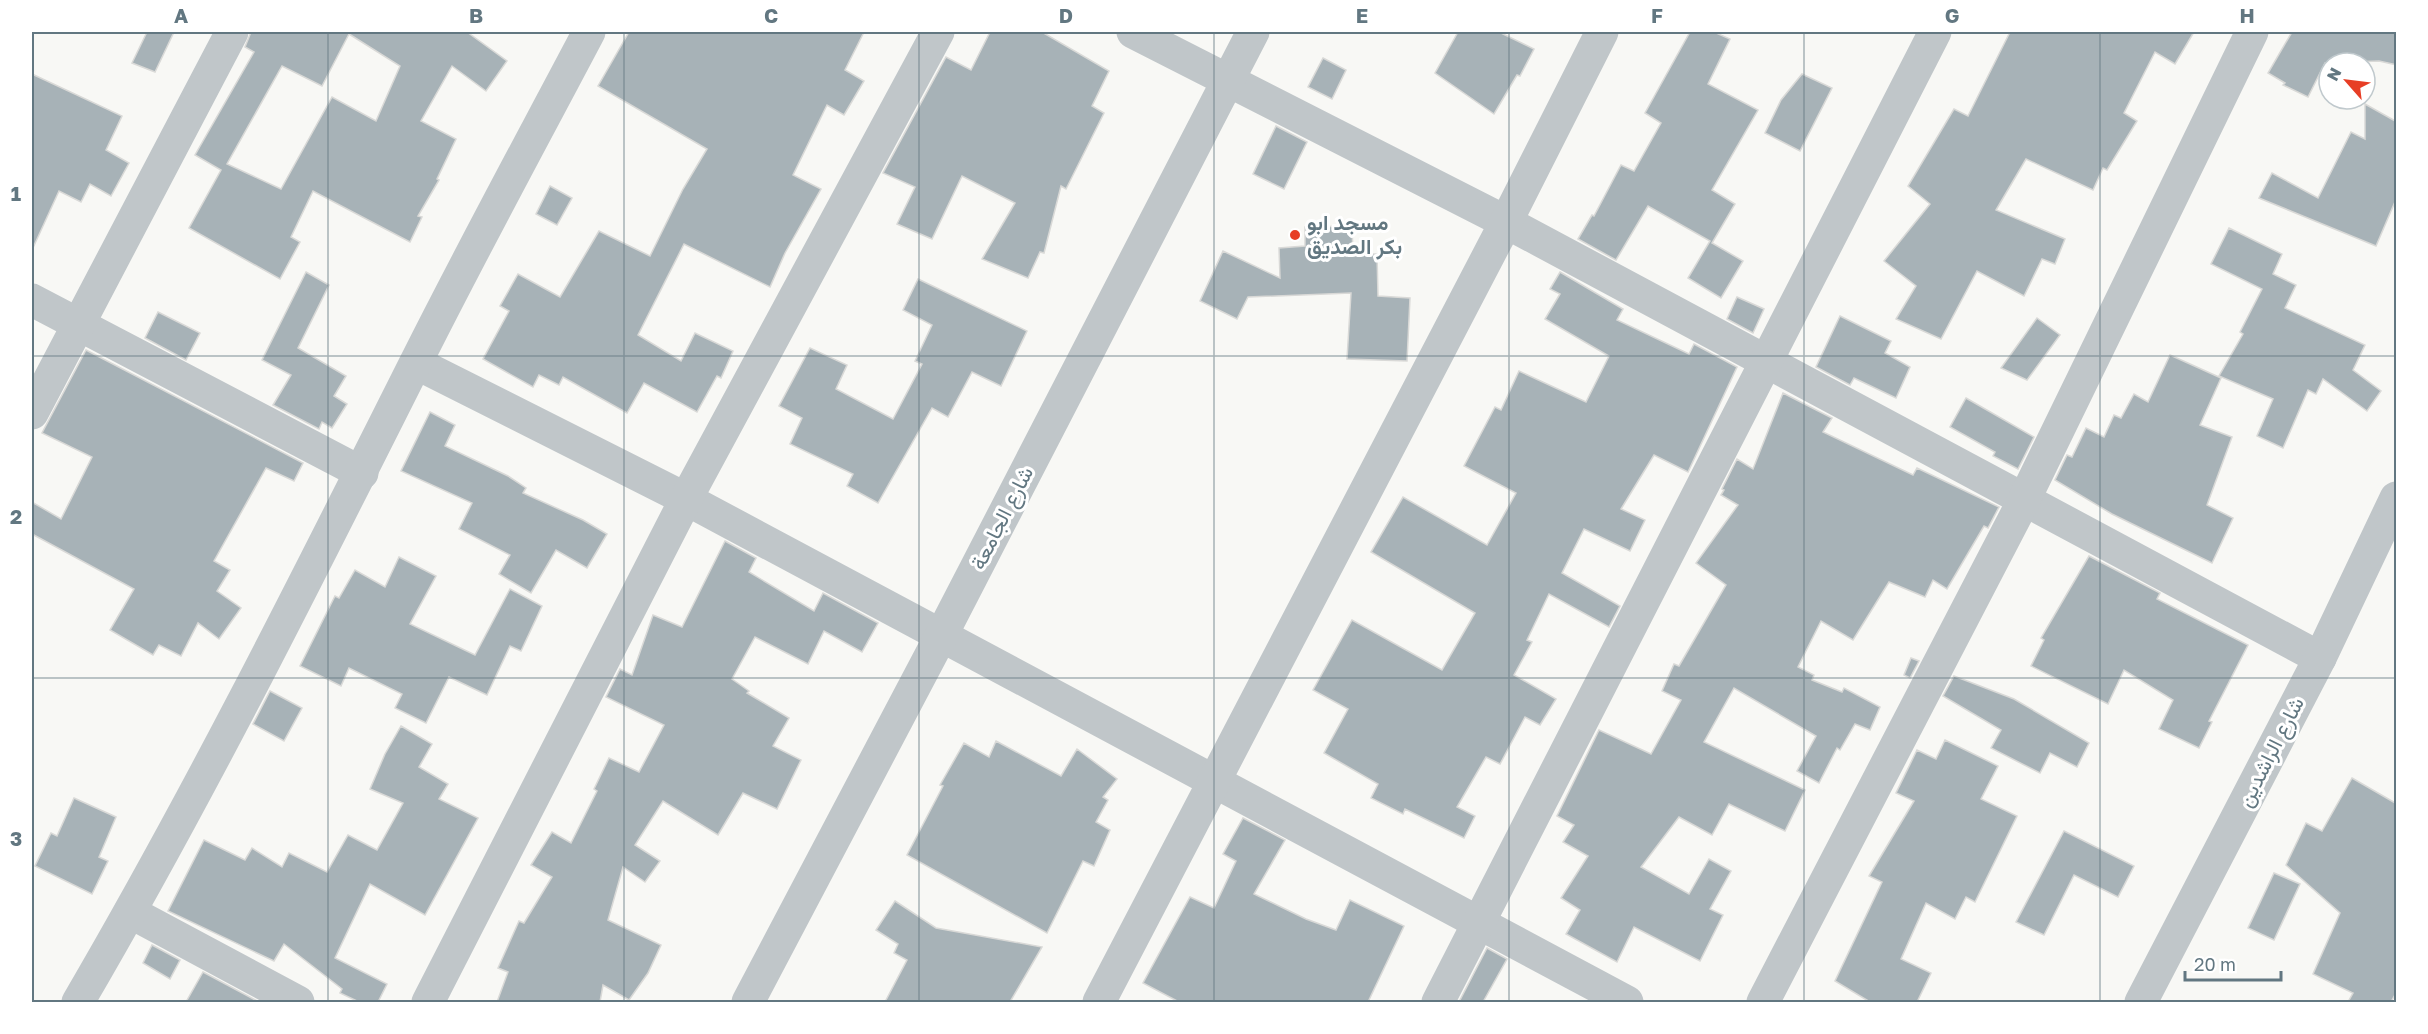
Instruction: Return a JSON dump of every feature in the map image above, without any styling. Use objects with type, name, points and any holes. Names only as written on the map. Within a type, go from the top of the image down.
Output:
[{"type":"street","points":[[32,413],[232,32]]},
{"type":"street","points":[[78,1002],[130,912],[362,473],[416,363],[589,32]]},
{"type":"street","points":[[428,1002],[686,499],[938,32]]},
{"type":"street","points":[[1133,32],[1506,222],[2320,658]]},
{"type":"street","name":"شارع الجامعة","points":[[748,1002],[942,634],[1253,32]]},
{"type":"street","points":[[1099,1002],[1506,222],[1602,32]]},
{"type":"street","points":[[1438,1002],[1935,32]]},
{"type":"street","points":[[1763,1002],[2024,500],[2252,32]]},
{"type":"street","points":[[32,300],[362,473]]},
{"type":"street","points":[[416,363],[686,499],[942,634],[1479,925],[1627,1002]]},
{"type":"street","name":"شارع الراشدين","points":[[2141,1002],[2320,658],[2397,498]]},
{"type":"street","points":[[130,912],[298,1002]]},
{"type":"building","points":[[147,32],[174,32],[155,72],[132,63]]},
{"type":"building","points":[[251,32],[467,32],[507,61],[486,91],[452,66],[421,121],[456,139],[437,179],[439,180],[418,216],[422,217],[410,242],[313,191],[291,237],[300,242],[280,279],[189,228],[221,170],[195,155],[254,52],[245,47]],"holes":[[[349,34],[400,66],[376,121],[332,97],[281,189],[227,164],[282,66],[322,86]]]},
{"type":"building","points":[[629,32],[864,32],[845,70],[864,81],[844,115],[827,105],[793,175],[821,189],[785,253],[770,287],[684,244],[638,335],[681,361],[695,333],[733,351],[721,378],[717,376],[697,412],[644,383],[627,413],[563,377],[559,385],[539,375],[533,387],[483,359],[509,311],[500,306],[518,274],[560,297],[599,231],[650,256],[683,189],[707,149],[598,86]]},
{"type":"building","points":[[990,32],[1042,32],[1109,71],[1092,106],[1104,113],[1066,189],[1061,186],[1044,253],[1040,252],[1028,278],[982,259],[1015,203],[962,176],[932,239],[897,224],[915,187],[883,173],[946,57],[971,70]]},
{"type":"building","points":[[1458,32],[1499,32],[1534,49],[1520,76],[1517,75],[1494,114],[1435,73]]},
{"type":"building","points":[[1690,32],[1714,32],[1730,39],[1708,84],[1758,110],[1712,190],[1735,204],[1712,243],[1743,261],[1721,298],[1688,278],[1710,241],[1648,206],[1616,260],[1578,239],[1592,215],[1594,216],[1621,165],[1634,171],[1661,123],[1645,113]]},
{"type":"building","points":[[2010,32],[2194,32],[2175,64],[2155,52],[2124,113],[2137,121],[2107,170],[2103,168],[2093,190],[2026,159],[1996,210],[2065,239],[2055,264],[2042,259],[2024,296],[1977,271],[1941,339],[1896,319],[1916,286],[1884,261],[1930,204],[1908,186],[1954,109],[1968,116]]},
{"type":"building","points":[[2292,32],[2397,32],[2397,65],[2377,61],[2377,51],[2317,51],[2317,79],[2308,97],[2283,85],[2285,83],[2268,73]]},
{"type":"building","points":[[1323,58],[1346,70],[1332,99],[1308,87]]},
{"type":"building","points":[[32,74],[122,116],[106,150],[129,163],[111,196],[90,184],[81,202],[59,191],[32,250]]},
{"type":"building","points":[[1802,74],[1832,88],[1800,151],[1765,133],[1781,100]]},
{"type":"building","points":[[2365,111],[2377,111],[2397,122],[2397,197],[2376,246],[2259,198],[2272,173],[2318,198],[2351,132],[2365,139]]},
{"type":"building","points":[[1276,126],[1307,142],[1284,189],[1253,174]]},
{"type":"building","points":[[550,186],[572,198],[557,225],[536,214]]},
{"type":"building","points":[[1352,226],[1353,254],[1377,254],[1378,296],[1410,298],[1407,361],[1347,359],[1351,293],[1248,297],[1237,319],[1200,301],[1223,251],[1280,278],[1279,248],[1305,246],[1305,227]]},
{"type":"building","points":[[2229,228],[2282,254],[2273,274],[2296,285],[2285,308],[2365,345],[2353,370],[2381,391],[2367,411],[2323,379],[2316,394],[2308,390],[2283,448],[2257,436],[2273,399],[2219,376],[2243,334],[2240,332],[2262,289],[2211,264]]},
{"type":"building","points":[[306,272],[329,285],[298,348],[346,376],[334,396],[347,404],[332,428],[322,422],[319,429],[273,405],[291,375],[262,360]]},
{"type":"building","points":[[1560,272],[1623,309],[1617,320],[1689,354],[1694,344],[1737,367],[1688,472],[1654,455],[1621,509],[1645,520],[1630,551],[1584,529],[1562,573],[1620,606],[1609,627],[1549,594],[1527,640],[1532,642],[1514,675],[1556,699],[1540,725],[1525,717],[1500,764],[1486,757],[1457,807],[1475,816],[1464,838],[1405,809],[1403,814],[1371,798],[1378,784],[1324,753],[1348,709],[1313,690],[1352,620],[1442,670],[1475,613],[1371,552],[1403,497],[1487,545],[1516,493],[1464,466],[1495,407],[1501,410],[1519,371],[1586,402],[1609,356],[1545,319],[1560,294],[1550,289]]},
{"type":"building","points":[[918,279],[1027,331],[1001,386],[972,372],[948,417],[932,408],[878,503],[847,486],[853,474],[790,444],[802,418],[779,406],[810,348],[847,365],[836,389],[893,419],[922,364],[915,361],[932,325],[903,310]]},
{"type":"building","points":[[1737,297],[1764,309],[1753,333],[1727,319]]},
{"type":"building","points":[[158,312],[200,333],[186,360],[145,338]]},
{"type":"building","points":[[1840,316],[1891,341],[1885,353],[1910,367],[1896,398],[1854,378],[1850,385],[1816,367]]},
{"type":"building","points":[[2037,318],[2060,335],[2027,380],[2001,368]]},
{"type":"building","points":[[86,350],[303,463],[294,481],[266,468],[214,561],[230,570],[217,591],[241,608],[219,639],[198,623],[181,656],[159,645],[153,655],[110,630],[134,589],[32,534],[32,502],[61,519],[92,457],[42,433]]},
{"type":"building","points":[[2170,355],[2221,378],[2200,425],[2232,437],[2207,505],[2233,518],[2212,563],[2112,514],[2055,480],[2067,455],[2072,457],[2086,428],[2104,437],[2114,415],[2121,418],[2134,394],[2148,402]]},
{"type":"building","points":[[1783,393],[1832,418],[1823,432],[1913,475],[1917,468],[1999,507],[1988,528],[1984,526],[1947,589],[1933,580],[1925,597],[1889,582],[1853,640],[1821,621],[1798,667],[1814,675],[1812,680],[1842,692],[1844,688],[1880,707],[1870,730],[1855,724],[1840,750],[1837,748],[1819,783],[1797,771],[1816,736],[1734,688],[1704,742],[1805,790],[1785,831],[1729,804],[1712,835],[1679,817],[1641,867],[1689,894],[1709,859],[1731,871],[1710,909],[1723,915],[1700,961],[1634,927],[1617,962],[1566,934],[1580,910],[1561,898],[1588,856],[1563,842],[1574,825],[1557,816],[1599,730],[1651,754],[1681,700],[1662,691],[1674,664],[1679,666],[1726,585],[1696,563],[1738,505],[1721,495],[1724,490],[1722,489],[1737,459],[1753,469]]},
{"type":"building","points":[[1966,398],[2034,437],[2018,469],[1993,456],[1995,452],[1950,427]]},
{"type":"building","points":[[430,412],[455,425],[445,446],[508,476],[526,488],[523,493],[583,520],[607,534],[587,568],[556,550],[531,593],[499,574],[510,555],[459,529],[472,503],[401,471]]},
{"type":"building","points":[[725,541],[756,558],[749,572],[814,611],[823,593],[878,623],[862,652],[824,631],[808,664],[755,637],[732,679],[749,691],[747,693],[789,718],[773,746],[801,760],[777,809],[743,793],[718,835],[663,801],[635,845],[660,861],[645,882],[623,867],[608,920],[661,945],[648,973],[629,1000],[603,985],[600,1002],[497,1002],[508,972],[498,968],[519,921],[524,923],[552,877],[531,865],[552,832],[571,843],[597,791],[594,789],[609,758],[639,772],[664,725],[606,697],[620,669],[632,675],[653,615],[682,627]]},
{"type":"building","points":[[2089,556],[2160,593],[2157,599],[2248,645],[2209,721],[2212,722],[2199,748],[2159,729],[2173,700],[2124,670],[2108,704],[2031,666],[2044,640],[2041,638]]},
{"type":"building","points":[[399,557],[436,576],[410,624],[475,655],[510,589],[542,606],[521,651],[510,646],[487,695],[449,677],[426,723],[395,708],[402,694],[349,668],[341,686],[300,666],[335,596],[339,598],[355,570],[385,587]]},
{"type":"building","points":[[1911,658],[1919,661],[1910,678],[1904,675]]},
{"type":"building","points":[[1954,676],[2014,699],[2089,743],[2077,767],[2050,753],[2040,773],[1991,748],[2001,730],[1943,696]]},
{"type":"building","points":[[270,691],[302,708],[284,741],[253,724]]},
{"type":"building","points":[[401,726],[432,744],[419,767],[448,784],[439,799],[478,818],[425,915],[370,884],[335,958],[387,984],[378,1002],[359,1002],[340,993],[342,989],[284,944],[274,961],[168,911],[204,840],[245,860],[252,848],[282,867],[289,853],[327,872],[348,835],[377,850],[403,803],[370,789],[385,754]]},
{"type":"building","points":[[1945,740],[1998,766],[1981,799],[2017,816],[1975,902],[1966,897],[1955,919],[1926,903],[1901,959],[1931,973],[1917,1002],[1870,1002],[1835,981],[1882,882],[1869,876],[1914,801],[1896,793],[1917,750],[1936,759]]},
{"type":"building","points":[[996,741],[1061,776],[1077,749],[1117,779],[1103,797],[1108,800],[1096,822],[1110,830],[1094,866],[1083,861],[1047,933],[907,855],[943,786],[940,785],[964,743],[989,757]]},
{"type":"building","points":[[2352,778],[2397,804],[2397,991],[2391,1002],[2348,1002],[2353,993],[2313,974],[2340,913],[2286,865],[2306,823],[2322,831]]},
{"type":"building","points":[[74,798],[116,817],[99,857],[108,861],[92,894],[35,866],[51,833],[57,836]]},
{"type":"building","points":[[1243,818],[1285,840],[1254,894],[1306,919],[1336,930],[1350,900],[1404,926],[1368,1002],[1179,1002],[1143,983],[1190,897],[1214,908],[1236,861],[1223,854]]},
{"type":"building","points":[[2064,831],[2134,866],[2118,897],[2074,875],[2044,935],[2016,922]]},
{"type":"building","points":[[2274,873],[2300,884],[2274,940],[2248,928]]},
{"type":"building","points":[[895,901],[936,928],[1042,947],[1010,1002],[885,1002],[907,960],[894,953],[898,944],[876,930]]},
{"type":"building","points":[[152,945],[180,960],[170,979],[143,963]]},
{"type":"building","points":[[1487,948],[1507,959],[1483,1002],[1459,1002]]},
{"type":"building","points":[[203,972],[259,1002],[186,1002]]},
{"type":"place","name":"مسجد ابو بكر الصديق","points":[[1295,235]]}]
